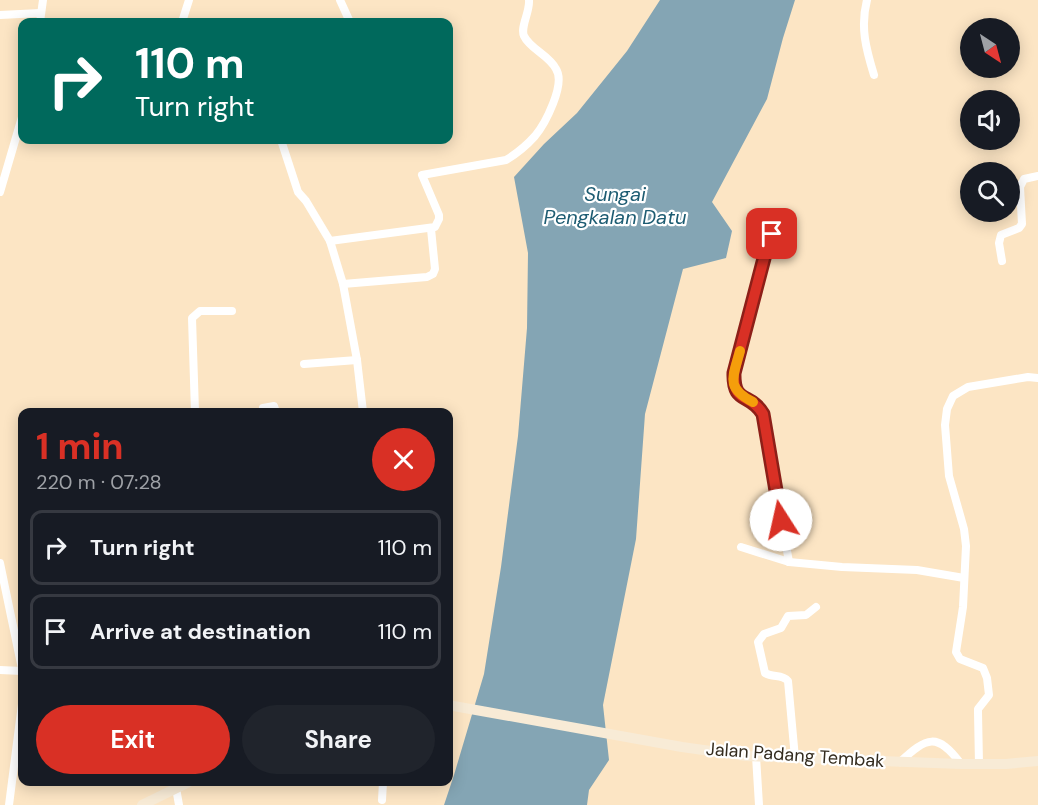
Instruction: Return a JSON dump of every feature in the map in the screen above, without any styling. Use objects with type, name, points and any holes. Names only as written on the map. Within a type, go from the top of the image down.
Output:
[{"type":"main road","name":"Jalan Padang Tembak","points":[[453,706],[682,747],[756,756],[961,764],[1038,761]]},
{"type":"main road","points":[[142,805],[180,786]]},
{"type":"street","points":[[39,18],[43,0]]},
{"type":"street","points":[[183,18],[189,0]]},
{"type":"street","points":[[340,0],[348,18]]},
{"type":"street","points":[[330,241],[435,227],[440,219],[422,175],[506,160],[514,156],[534,137],[556,97],[560,79],[557,69],[524,35],[523,27],[530,10],[529,0]]},
{"type":"street","points":[[867,0],[864,43],[874,75]]},
{"type":"street","points":[[0,15],[40,13]]},
{"type":"street","points":[[0,192],[18,131]]},
{"type":"street","points":[[282,144],[298,192],[330,241],[343,284],[357,360],[363,408]]},
{"type":"street","points":[[1002,261],[999,243],[1001,236],[1019,228],[1023,221],[1020,187],[1024,179],[1038,176]]},
{"type":"street","points":[[783,225],[772,234],[768,243],[734,373],[734,382],[736,391],[741,397],[755,403],[763,414],[789,562]]},
{"type":"street","points":[[343,284],[427,277],[433,274],[435,268],[431,229]]},
{"type":"street","points":[[195,408],[192,318],[200,311],[232,311]]},
{"type":"street","points":[[304,364],[357,360]]},
{"type":"street","points":[[979,764],[978,712],[989,695],[983,668],[960,659],[956,652],[963,608],[965,537],[949,476],[945,425],[947,410],[953,396],[968,387],[1028,376],[1038,378]]},
{"type":"street","points":[[263,408],[274,406],[275,408]]},
{"type":"street","points":[[741,547],[789,562],[917,570],[964,578]]},
{"type":"street","points":[[0,563],[18,651]]},
{"type":"street","points":[[795,758],[788,681],[785,677],[770,676],[765,673],[758,642],[764,634],[779,629],[788,616],[806,615],[816,607]]},
{"type":"street","points":[[0,670],[18,670]]},
{"type":"street","points":[[9,805],[18,735]]},
{"type":"street","points":[[900,762],[918,745],[926,741],[943,744],[951,750],[961,764]]},
{"type":"street","points":[[756,756],[759,805]]},
{"type":"street","points":[[382,786],[382,800]]},
{"type":"street","points":[[176,788],[179,805]]},
{"type":"water","name":"Sungai Pengkalan Datu","points":[[660,0],[795,0],[767,99],[712,202],[732,231],[726,258],[683,269],[645,414],[636,539],[603,705],[609,760],[589,790],[587,805],[444,805],[450,786],[453,786],[453,778],[484,674],[518,436],[527,328],[528,253],[514,177],[577,113],[627,51]]},
{"type":"slow traffic","points":[[740,351],[734,373],[736,391],[741,397],[753,402]]},
{"type":"route","points":[[772,234],[734,373],[734,382],[736,391],[741,397],[755,403],[763,414],[781,520]]}]
